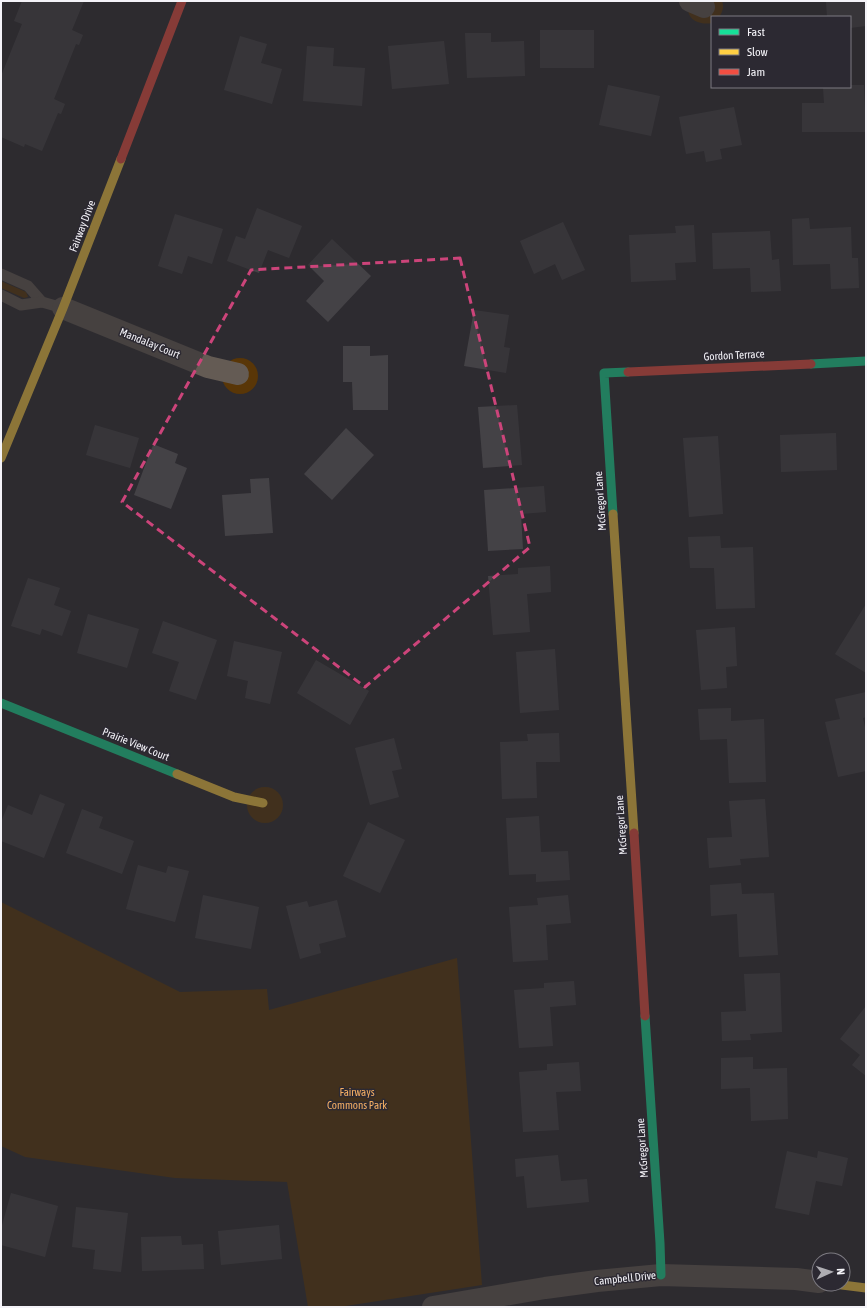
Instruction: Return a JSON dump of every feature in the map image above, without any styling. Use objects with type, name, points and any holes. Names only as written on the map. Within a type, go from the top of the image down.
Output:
[{"type":"street","name":"Fairway Drive","points":[[1,458],[63,308],[182,1]]},
{"type":"street","name":"Mandalay Court","points":[[63,308],[208,366],[238,374]]},
{"type":"street","name":"Gordon Terrace","points":[[604,373],[866,361]]},
{"type":"street","name":"McGregor Lane","points":[[604,373],[661,1275]]},
{"type":"street","name":"Prairie View Court","points":[[1,703],[234,797],[263,803]]},
{"type":"street","name":"Campbell Drive","points":[[433,1307],[545,1288],[661,1275],[796,1279],[811,1281]]},
{"type":"street","points":[[851,1286],[866,1288]]},
{"type":"lane","points":[[1,274],[28,286],[42,302]]},
{"type":"lane","points":[[1,296],[22,305],[42,302],[63,308]]},
{"type":"highlighted area","points":[[460,258],[530,547],[365,687],[122,502],[251,270]]},
{"type":"green space","points":[[689,1],[722,1],[723,5],[720,16],[711,16],[711,23],[705,24],[697,22],[691,18],[688,11]]},
{"type":"green space","points":[[1,281],[26,292],[28,297],[24,298],[1,288]]},
{"type":"green space","points":[[240,358],[250,361],[255,366],[258,376],[255,386],[250,391],[240,394],[230,391],[225,386],[222,376],[225,366],[230,361]]},
{"type":"green space","points":[[265,787],[278,792],[283,805],[278,818],[265,823],[252,818],[247,805],[252,792]]},
{"type":"green space","name":"Fairways Commons Park","points":[[1,902],[180,992],[267,989],[269,1010],[457,958],[482,1285],[339,1307],[308,1307],[287,1182],[175,1178],[25,1157],[1,1146]]},
{"type":"building","points":[[22,1],[84,1],[72,30],[83,35],[79,45],[76,44],[54,99],[65,104],[61,114],[58,113],[42,151],[25,144],[24,147],[1,137],[1,76],[22,24],[14,21]]},
{"type":"building","points":[[826,1],[866,1],[866,26],[851,28],[851,16],[827,16]]},
{"type":"building","points":[[540,30],[594,30],[594,68],[540,68]]},
{"type":"building","points":[[465,33],[491,33],[491,42],[524,41],[525,76],[467,78]]},
{"type":"building","points":[[240,36],[267,44],[261,63],[282,69],[272,104],[224,90]]},
{"type":"building","points":[[444,41],[449,84],[392,89],[388,46]]},
{"type":"building","points":[[307,46],[334,48],[333,66],[365,68],[362,106],[303,101]]},
{"type":"building","points":[[608,85],[660,96],[651,136],[599,125]]},
{"type":"building","points":[[851,85],[864,85],[866,132],[802,132],[802,103],[824,103],[823,88],[851,88]]},
{"type":"building","points":[[734,107],[742,145],[720,149],[722,159],[706,162],[704,151],[686,154],[679,117]]},
{"type":"building","points":[[257,208],[302,226],[289,258],[268,250],[259,273],[227,261],[236,236],[245,239]]},
{"type":"building","points":[[175,214],[223,229],[212,264],[188,256],[182,274],[158,266]]},
{"type":"building","points":[[809,218],[810,229],[851,227],[852,258],[858,258],[859,288],[831,289],[830,264],[793,265],[792,219]]},
{"type":"building","points":[[563,222],[585,270],[562,280],[555,264],[534,274],[520,241]]},
{"type":"building","points":[[694,225],[696,262],[675,263],[676,280],[631,282],[629,235],[676,233],[675,226]]},
{"type":"building","points":[[770,231],[772,260],[779,259],[781,291],[751,292],[750,268],[713,269],[712,233]]},
{"type":"building","points":[[332,239],[371,276],[328,322],[306,301],[324,281],[308,265]]},
{"type":"building","points":[[474,310],[509,315],[504,347],[510,348],[506,373],[464,366]]},
{"type":"building","points":[[343,346],[370,346],[370,356],[388,355],[388,410],[353,410],[352,382],[343,382]]},
{"type":"building","points":[[517,405],[522,465],[483,468],[478,407]]},
{"type":"building","points":[[95,425],[139,438],[130,468],[86,455]]},
{"type":"building","points":[[346,428],[374,455],[332,500],[304,474]]},
{"type":"building","points":[[836,433],[837,470],[781,472],[780,435]]},
{"type":"building","points":[[718,436],[723,514],[689,517],[683,438]]},
{"type":"building","points":[[153,444],[178,454],[175,463],[187,468],[171,509],[134,495]]},
{"type":"building","points":[[269,478],[273,533],[225,536],[222,495],[251,493],[250,479]]},
{"type":"building","points":[[544,486],[546,512],[521,514],[523,549],[488,551],[484,490]]},
{"type":"building","points":[[720,536],[721,548],[753,547],[755,608],[716,609],[714,568],[690,568],[688,537]]},
{"type":"building","points":[[550,566],[551,592],[527,594],[530,632],[493,635],[488,576],[518,574],[518,568]]},
{"type":"building","points":[[28,578],[60,588],[54,605],[71,611],[62,636],[42,629],[40,635],[11,626]]},
{"type":"building","points":[[866,604],[866,673],[835,654]]},
{"type":"building","points":[[88,614],[139,629],[127,668],[77,653]]},
{"type":"building","points":[[163,621],[217,640],[196,700],[169,691],[179,662],[152,653]]},
{"type":"building","points":[[735,627],[737,666],[726,667],[727,688],[701,690],[696,630]]},
{"type":"building","points":[[234,641],[282,652],[270,704],[245,698],[248,681],[227,676]]},
{"type":"building","points":[[555,649],[559,710],[520,713],[516,652]]},
{"type":"building","points":[[316,660],[369,691],[350,725],[297,693]]},
{"type":"building","points":[[866,692],[866,717],[863,718],[866,732],[866,771],[838,777],[825,722],[840,719],[835,699]]},
{"type":"building","points":[[731,708],[731,721],[764,719],[766,782],[729,783],[727,739],[700,740],[698,709]]},
{"type":"building","points":[[559,733],[560,762],[536,762],[537,798],[502,799],[500,742],[528,741],[527,734]]},
{"type":"building","points":[[394,738],[402,769],[392,771],[399,797],[370,805],[355,748]]},
{"type":"building","points":[[40,794],[65,804],[44,858],[1,841],[1,822],[8,805],[32,815]]},
{"type":"building","points":[[765,799],[769,857],[740,859],[741,865],[709,868],[707,838],[732,837],[729,801]]},
{"type":"building","points":[[82,809],[103,817],[99,828],[134,841],[122,874],[66,853]]},
{"type":"building","points":[[539,816],[541,852],[568,851],[570,880],[536,882],[536,874],[509,875],[506,818]]},
{"type":"building","points":[[368,822],[405,840],[380,893],[343,876]]},
{"type":"building","points":[[138,865],[166,873],[168,866],[189,871],[175,922],[126,909]]},
{"type":"building","points":[[741,883],[742,894],[774,893],[778,955],[739,957],[737,914],[711,916],[710,885]]},
{"type":"building","points":[[203,895],[259,907],[251,949],[195,938]]},
{"type":"building","points":[[568,895],[571,923],[546,925],[548,960],[513,962],[509,907],[538,905],[537,898]]},
{"type":"building","points":[[337,900],[346,937],[319,944],[321,953],[300,959],[286,906],[307,901],[309,907]]},
{"type":"building","points":[[780,973],[782,1032],[750,1034],[751,1040],[722,1041],[721,1012],[746,1011],[744,974]]},
{"type":"building","points":[[574,981],[576,1005],[550,1007],[553,1046],[519,1048],[514,990],[544,988],[544,983]]},
{"type":"building","points":[[866,1006],[866,1076],[852,1065],[860,1055],[840,1039]]},
{"type":"building","points":[[753,1057],[753,1069],[787,1068],[788,1119],[751,1121],[750,1088],[721,1089],[721,1058]]},
{"type":"building","points":[[579,1062],[581,1091],[556,1092],[559,1130],[523,1132],[519,1072],[547,1070],[547,1064]]},
{"type":"building","points":[[787,1151],[817,1158],[818,1151],[848,1158],[842,1186],[816,1181],[809,1215],[775,1208]]},
{"type":"building","points":[[558,1155],[561,1181],[587,1179],[589,1202],[527,1208],[524,1176],[516,1177],[515,1159]]},
{"type":"building","points":[[11,1193],[58,1206],[45,1257],[1,1245],[1,1229]]},
{"type":"building","points":[[76,1207],[128,1213],[121,1272],[93,1269],[95,1250],[72,1247]]},
{"type":"building","points":[[279,1225],[282,1259],[221,1265],[218,1231]]},
{"type":"building","points":[[181,1236],[182,1245],[203,1244],[204,1269],[142,1271],[141,1237]]},
{"type":"traffic: fast","points":[[811,364],[866,361]]},
{"type":"traffic: fast","points":[[613,514],[604,373],[628,372]]},
{"type":"traffic: fast","points":[[1,703],[177,774]]},
{"type":"traffic: fast","points":[[645,1016],[661,1275]]},
{"type":"traffic: slow","points":[[1,458],[63,308],[121,159]]},
{"type":"traffic: slow","points":[[613,514],[634,833]]},
{"type":"traffic: slow","points":[[177,774],[234,797],[263,803]]},
{"type":"traffic: slow","points":[[851,1286],[866,1288]]},
{"type":"traffic: jam","points":[[121,159],[182,1]]},
{"type":"traffic: jam","points":[[628,372],[811,364]]},
{"type":"traffic: jam","points":[[634,833],[645,1016]]}]
